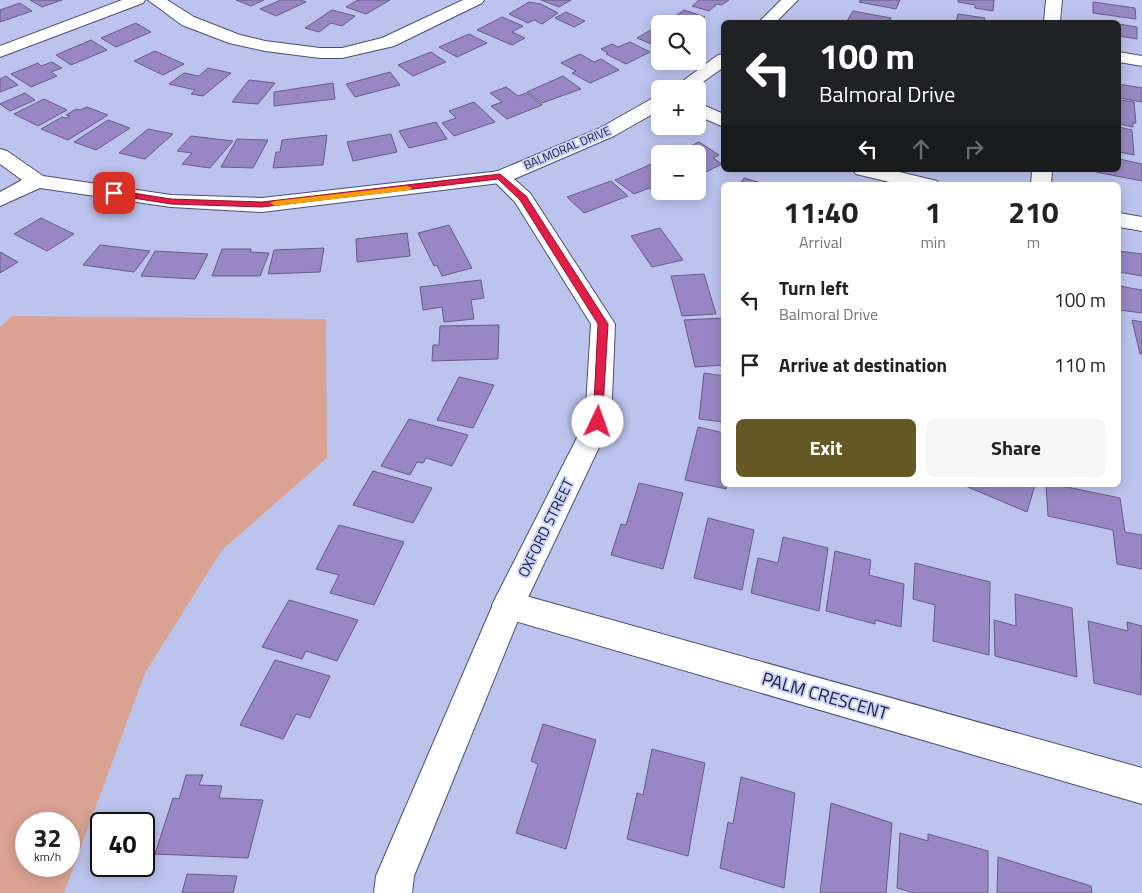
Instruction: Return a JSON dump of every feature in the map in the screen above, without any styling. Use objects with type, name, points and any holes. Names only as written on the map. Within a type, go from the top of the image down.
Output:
[{"type":"street","points":[[0,52],[137,0]]},
{"type":"street","points":[[156,0],[188,21],[235,39],[265,46],[342,54],[388,42],[476,0]]},
{"type":"street","points":[[769,20],[790,0]]},
{"type":"street","points":[[1052,20],[1054,0]]},
{"type":"street","points":[[1121,57],[1142,61]]},
{"type":"street","points":[[694,80],[721,61]]},
{"type":"street","name":"BALMORAL DRIVE","points":[[0,155],[37,181],[171,201],[262,205],[500,177],[607,132],[651,107]]},
{"type":"street","points":[[706,113],[721,120]]},
{"type":"street","points":[[872,172],[917,182]]},
{"type":"street","name":"OXFORD STREET","points":[[393,893],[395,876],[508,605],[598,422],[603,324],[523,198],[500,177]]},
{"type":"street","points":[[0,200],[37,181]]},
{"type":"street","points":[[1121,220],[1142,224]]},
{"type":"street","name":"PALM CRESCENT","points":[[508,605],[1142,786]]},
{"type":"shaded area","points":[[12,316],[326,319],[327,458],[222,550],[145,673],[94,812],[90,812],[90,822],[80,850],[80,812],[15,812],[15,877],[70,877],[64,893],[0,893],[0,327]]},
{"type":"building","points":[[30,0],[62,0],[42,7]]},
{"type":"building","points":[[236,0],[264,0],[251,6]]},
{"type":"building","points":[[281,0],[301,0],[306,2],[276,16],[260,9]]},
{"type":"building","points":[[358,0],[390,0],[366,14],[346,7]]},
{"type":"building","points":[[541,0],[571,0],[559,7]]},
{"type":"building","points":[[699,0],[729,0],[722,5],[717,4],[709,11],[692,6]]},
{"type":"building","points":[[860,0],[900,0],[896,9],[859,2]]},
{"type":"building","points":[[958,0],[994,0],[993,11],[975,8],[975,5],[958,2]]},
{"type":"building","points":[[529,2],[541,4],[558,13],[542,24],[534,20],[528,23],[509,14]]},
{"type":"building","points":[[1093,2],[1135,8],[1136,19],[1093,13]]},
{"type":"building","points":[[20,3],[32,11],[0,22],[0,10]]},
{"type":"building","points":[[332,10],[355,16],[342,26],[331,23],[319,32],[305,28]]},
{"type":"building","points":[[684,10],[699,15],[677,15]]},
{"type":"building","points":[[853,11],[891,18],[890,20],[848,20]]},
{"type":"building","points":[[566,12],[585,21],[574,27],[555,18]]},
{"type":"building","points":[[958,14],[985,18],[984,20],[956,20]]},
{"type":"building","points":[[502,17],[523,26],[512,32],[525,38],[512,45],[477,30]]},
{"type":"building","points":[[136,23],[151,32],[116,47],[101,38]]},
{"type":"building","points":[[1121,24],[1137,27],[1137,39],[1121,36]]},
{"type":"building","points":[[651,30],[651,44],[637,38]]},
{"type":"building","points":[[469,34],[487,43],[457,57],[439,47]]},
{"type":"building","points":[[91,40],[107,50],[71,65],[56,55]]},
{"type":"building","points":[[630,42],[650,52],[626,64],[606,54],[608,53],[601,49],[612,44],[618,47]]},
{"type":"building","points":[[155,51],[184,64],[163,75],[134,61]]},
{"type":"building","points":[[431,52],[446,62],[413,76],[398,65]]},
{"type":"building","points":[[580,54],[594,62],[601,59],[619,70],[590,83],[572,73],[576,71],[561,63]]},
{"type":"building","points":[[52,62],[62,68],[51,72],[57,76],[31,87],[11,74],[38,63],[41,66]]},
{"type":"building","points":[[208,68],[231,73],[203,96],[191,94],[195,90],[169,84],[184,73],[199,76]]},
{"type":"building","points":[[390,72],[400,85],[355,97],[346,84]]},
{"type":"building","points":[[6,76],[18,85],[0,92],[0,79]]},
{"type":"building","points":[[563,76],[581,89],[542,103],[527,92]]},
{"type":"building","points":[[249,80],[275,83],[258,104],[232,102]]},
{"type":"building","points":[[333,83],[335,99],[274,106],[274,92]]},
{"type":"building","points":[[1121,84],[1142,88],[1142,102],[1121,98]]},
{"type":"building","points":[[506,87],[518,96],[526,93],[542,105],[507,119],[491,106],[502,102],[490,93]]},
{"type":"building","points":[[25,93],[35,100],[10,111],[0,104]]},
{"type":"building","points":[[44,99],[67,110],[38,126],[14,114]]},
{"type":"building","points":[[1121,100],[1134,102],[1136,123],[1133,123],[1133,127],[1121,124]]},
{"type":"building","points":[[474,102],[495,122],[454,136],[442,123],[456,118],[449,111]]},
{"type":"building","points":[[87,107],[108,115],[68,140],[41,129],[62,117],[70,116],[66,115],[76,109],[80,110]]},
{"type":"building","points":[[108,120],[130,128],[96,150],[74,142]]},
{"type":"building","points":[[436,122],[447,139],[409,148],[399,131]]},
{"type":"building","points":[[1121,127],[1132,130],[1134,155],[1121,152]]},
{"type":"building","points":[[148,129],[173,134],[145,159],[119,153]]},
{"type":"building","points":[[391,134],[397,152],[353,161],[347,142]]},
{"type":"building","points":[[327,135],[323,165],[273,168],[276,152],[280,152],[282,140]]},
{"type":"building","points":[[191,136],[233,141],[210,168],[182,164],[192,153],[177,151]]},
{"type":"building","points":[[237,139],[268,140],[253,168],[221,167]]},
{"type":"building","points":[[699,142],[704,145],[693,145]]},
{"type":"building","points":[[706,147],[719,155],[713,158],[721,164],[706,172]]},
{"type":"building","points":[[1121,159],[1142,164],[1142,181],[1096,172],[1121,172]]},
{"type":"building","points":[[651,164],[651,190],[649,188],[634,194],[615,180]]},
{"type":"building","points":[[744,178],[758,182],[741,182]]},
{"type":"building","points":[[611,181],[628,196],[584,213],[567,197]]},
{"type":"building","points":[[41,218],[74,234],[47,251],[14,234]]},
{"type":"building","points":[[449,225],[472,268],[442,276],[437,265],[434,266],[418,233]]},
{"type":"building","points":[[660,228],[683,260],[652,267],[631,236]]},
{"type":"building","points":[[407,233],[410,256],[357,262],[356,239]]},
{"type":"building","points":[[100,245],[150,251],[134,272],[83,265]]},
{"type":"building","points":[[324,248],[320,272],[268,274],[274,250]]},
{"type":"building","points":[[222,249],[251,249],[250,252],[269,253],[260,276],[212,276]]},
{"type":"building","points":[[155,251],[208,254],[195,279],[141,276]]},
{"type":"building","points":[[1121,251],[1142,254],[1142,276],[1121,272]]},
{"type":"building","points":[[0,252],[18,262],[0,273]]},
{"type":"building","points":[[704,274],[716,314],[682,316],[671,276]]},
{"type":"building","points":[[481,280],[484,298],[471,300],[474,319],[444,322],[442,307],[423,310],[420,287]]},
{"type":"building","points":[[1121,286],[1142,290],[1142,313],[1121,310]]},
{"type":"building","points":[[721,318],[721,365],[695,367],[684,320]]},
{"type":"building","points":[[1132,320],[1142,322],[1142,354],[1140,354]]},
{"type":"building","points":[[499,325],[498,359],[432,361],[433,345],[439,345],[440,326]]},
{"type":"building","points":[[704,373],[721,376],[721,422],[699,419]]},
{"type":"building","points":[[459,377],[494,385],[473,428],[437,420]]},
{"type":"building","points":[[409,419],[468,435],[452,466],[426,458],[423,463],[417,462],[410,475],[381,466]]},
{"type":"building","points":[[698,427],[721,432],[721,487],[726,487],[726,489],[685,480]]},
{"type":"building","points":[[373,471],[432,488],[413,523],[353,505]]},
{"type":"building","points":[[639,483],[683,493],[663,569],[611,555],[621,524],[626,525]]},
{"type":"building","points":[[968,487],[1034,487],[1027,512]]},
{"type":"building","points":[[1046,487],[1067,487],[1120,498],[1125,532],[1142,535],[1142,569],[1117,564],[1113,530],[1048,516]]},
{"type":"building","points":[[708,518],[754,530],[742,590],[694,578]]},
{"type":"building","points":[[339,525],[404,542],[374,605],[330,593],[339,575],[316,569]]},
{"type":"building","points":[[783,537],[828,548],[819,611],[751,593],[758,558],[778,563]]},
{"type":"building","points":[[835,551],[871,560],[869,575],[904,584],[901,627],[875,620],[875,624],[826,611]]},
{"type":"building","points":[[915,563],[990,582],[989,655],[933,641],[935,605],[913,599]]},
{"type":"building","points":[[1015,594],[1072,608],[1077,677],[995,656],[994,620],[1016,626]]},
{"type":"building","points":[[289,600],[358,620],[337,661],[306,651],[302,659],[262,647]]},
{"type":"building","points":[[1088,621],[1128,631],[1127,622],[1142,626],[1141,695],[1094,683]]},
{"type":"building","points":[[275,660],[330,676],[310,718],[296,714],[283,739],[240,725]]},
{"type":"building","points":[[543,724],[596,740],[566,849],[516,833],[538,764],[531,761]]},
{"type":"building","points":[[652,749],[705,763],[688,856],[627,839],[637,793],[643,795]]},
{"type":"building","points":[[186,775],[203,775],[199,785],[222,786],[219,798],[263,800],[248,858],[155,854],[173,798],[179,799]]},
{"type":"building","points":[[741,777],[795,793],[784,888],[720,868],[728,822],[733,824]]},
{"type":"building","points":[[831,803],[892,823],[886,893],[820,893]]},
{"type":"building","points":[[900,833],[928,841],[928,834],[988,851],[988,893],[914,893],[897,888]]},
{"type":"building","points":[[998,857],[1091,886],[1092,893],[997,893]]},
{"type":"building","points":[[187,874],[237,876],[233,893],[182,893]]},
{"type":"slow traffic","points":[[275,203],[407,188]]},
{"type":"route","points":[[114,193],[171,201],[262,205],[500,177],[523,198],[603,324],[598,422]]}]
